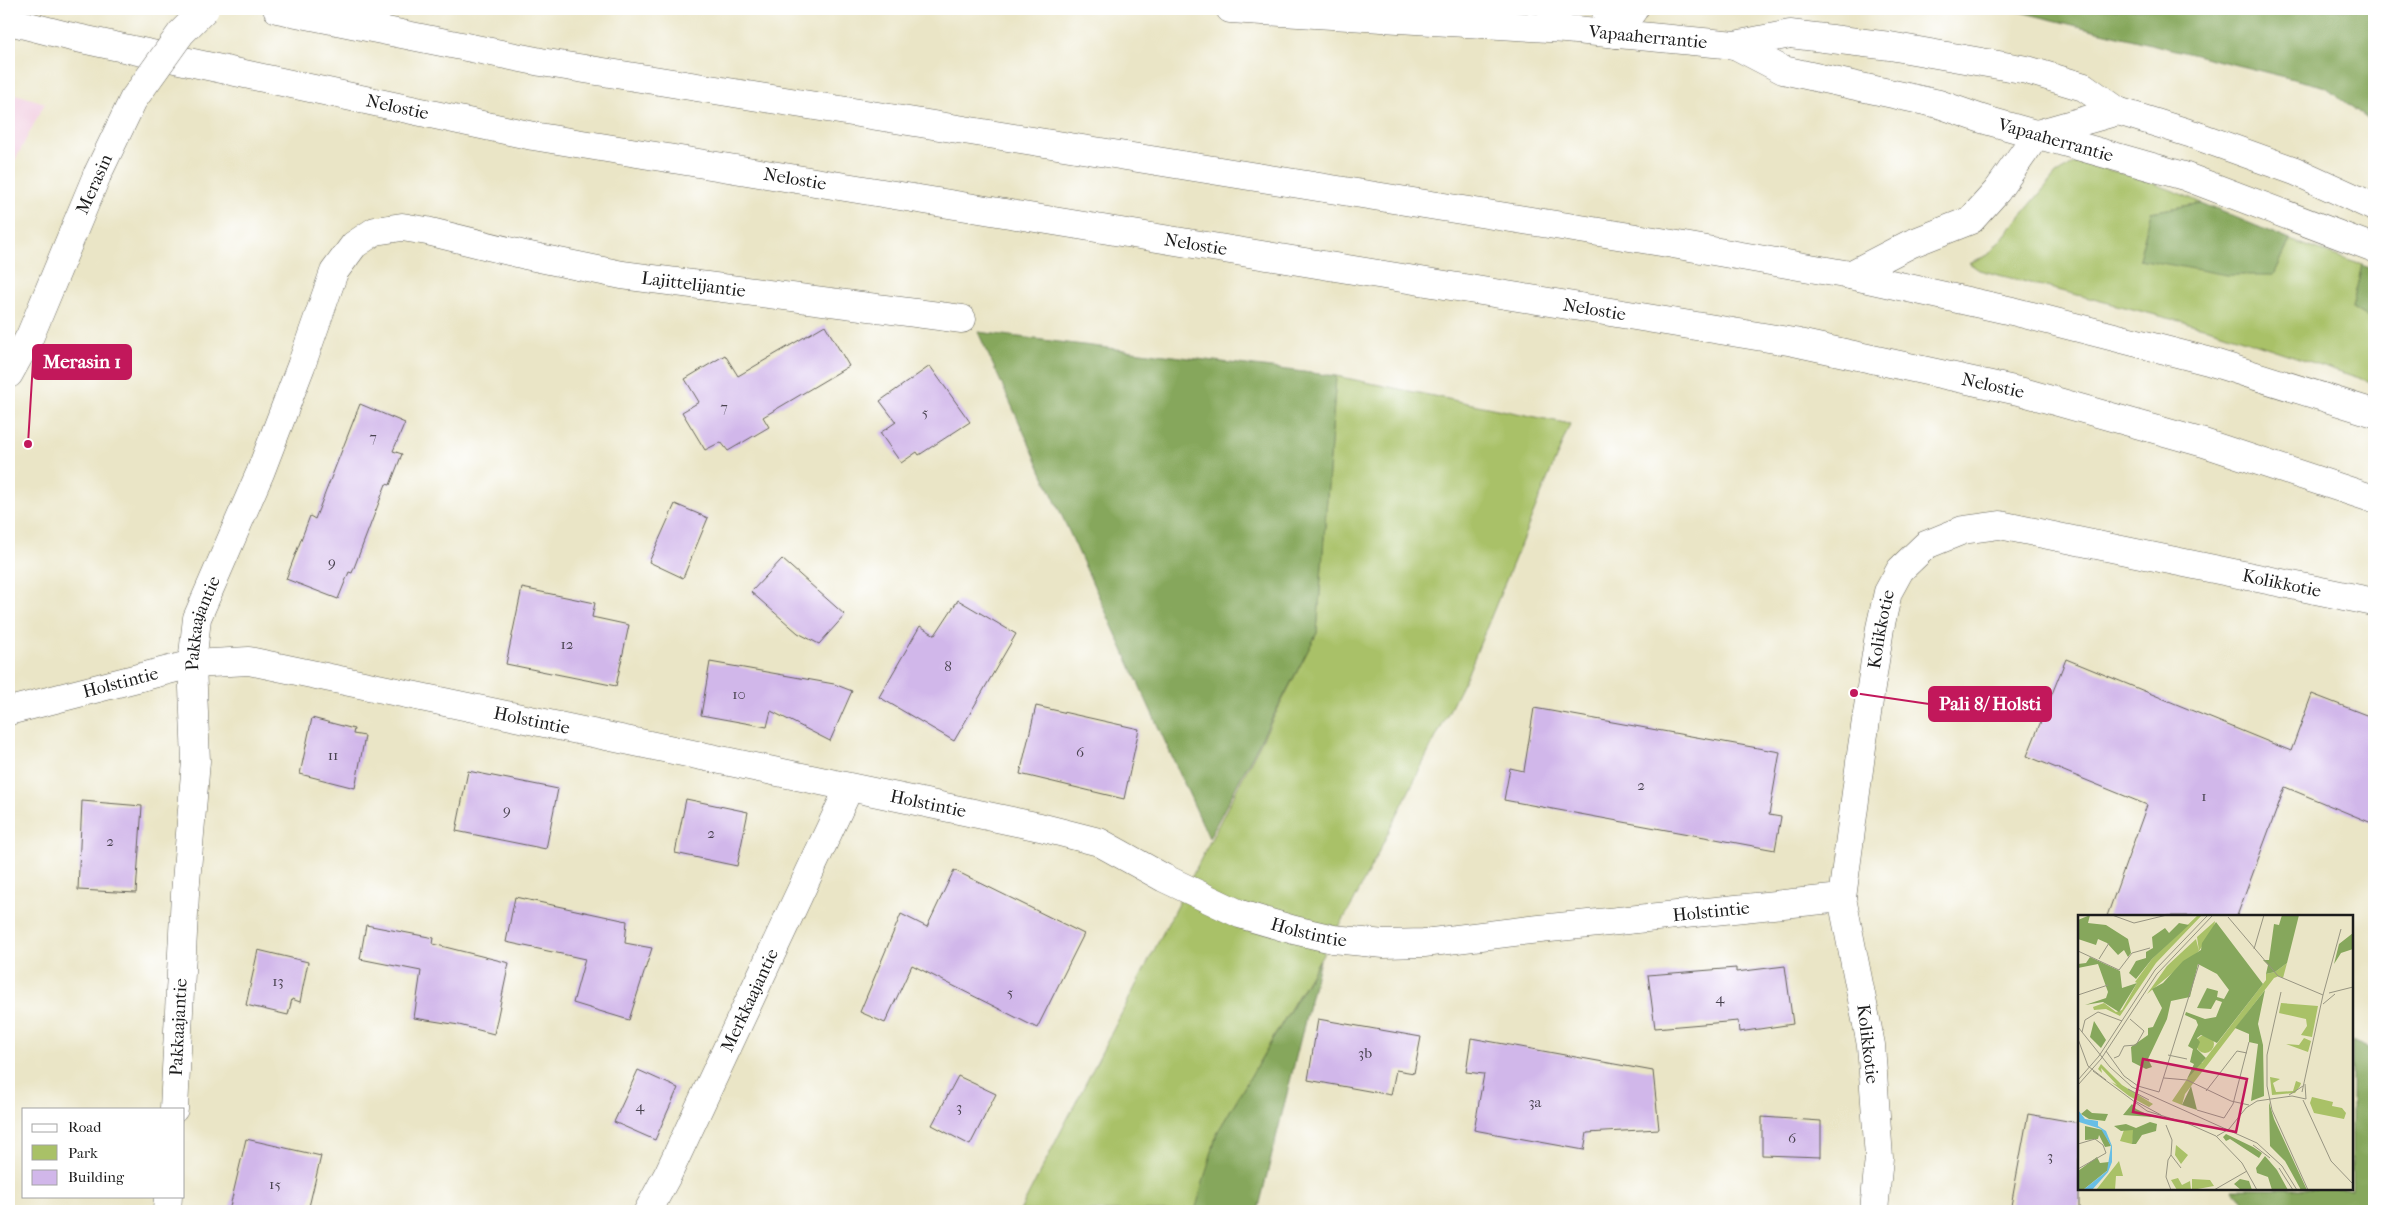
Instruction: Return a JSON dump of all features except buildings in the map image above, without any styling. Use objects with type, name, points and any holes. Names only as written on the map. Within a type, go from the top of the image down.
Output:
[{"type":"main road","name":"Merasin","points":[[9,374],[30,336],[97,175],[133,100],[181,33],[204,9]]},
{"type":"main road","points":[[277,9],[541,62],[1661,242],[1850,275],[2012,311],[2208,361],[2374,413]]},
{"type":"main road","name":"Vapaaherrantie","points":[[1230,9],[1616,34],[1736,45],[1790,34],[1890,46],[2017,68],[2084,87],[2118,111],[2192,134],[2295,171],[2374,207]]},
{"type":"main road","points":[[1605,9],[1616,34]]},
{"type":"main road","points":[[1616,34],[1634,9]]},
{"type":"main road","name":"Nelostie","points":[[9,20],[68,36],[532,136],[1794,342],[2023,392],[2204,442],[2374,499]]},
{"type":"main road","name":"Vapaaherrantie","points":[[1736,45],[1784,70],[1939,104],[2184,176],[2374,248]]},
{"type":"main road","points":[[1850,275],[1910,244],[1972,220],[1997,191],[2037,134],[2118,111]]},
{"type":"main road","name":"Pakkaajantie","points":[[174,1108],[185,894],[196,761],[192,664],[197,618],[260,473],[301,366],[334,272],[354,245],[375,231],[402,227],[427,231]]},
{"type":"main road","name":"Lajittelijantie","points":[[427,231],[525,255],[622,275],[962,319]]},
{"type":"main road","name":"Kolikkotie","points":[[1874,1211],[1879,1158],[1871,1045],[1842,898],[1880,628],[1888,592],[1900,570],[1926,545],[1962,530],[2000,524],[2374,602]]},
{"type":"main road","name":"Holstintie","points":[[9,711],[21,710],[192,664],[249,661],[1040,827],[1099,842],[1164,878],[1240,914],[1332,939],[1384,944],[1424,943],[1530,930],[1842,898]]},
{"type":"main road","name":"Merkkaajantie","points":[[648,1211],[668,1174],[849,788]]},
{"type":"main road","points":[[167,1211],[168,1198]]},
{"type":"shaded area","points":[[9,92],[45,103],[9,172]]},
{"type":"green space","points":[[2008,9],[2374,9],[2374,124],[2326,87]]},
{"type":"green space","points":[[2075,163],[2139,178],[2201,203],[2151,212],[2139,259],[2274,275],[2290,240],[2362,265],[2352,308],[2374,320],[2374,383],[2215,330],[1979,270],[1969,263],[1988,255],[2056,174]]},
{"type":"green space","points":[[2201,203],[2290,240],[2274,275],[2227,275],[2139,259],[2151,212]]},
{"type":"green space","points":[[2362,265],[2374,270],[2374,320],[2352,308]]},
{"type":"green space","points":[[978,332],[1336,376],[1317,633],[1209,838]]},
{"type":"green space","points":[[1336,376],[1570,424],[1468,673],[1353,903],[1217,1133],[1196,1211],[1020,1211],[1317,633]]},
{"type":"green space","points":[[1320,960],[1258,1211],[1195,1211],[1217,1133]]},
{"type":"green space","points":[[2353,1041],[2374,1050],[2374,1211],[2252,1211],[2233,1190],[2353,1190]]},
{"type":"place","name":"Merasin 1","points":[[28,444]]},
{"type":"place","name":"Pali 8/ Holsti","points":[[1854,693]]}]
